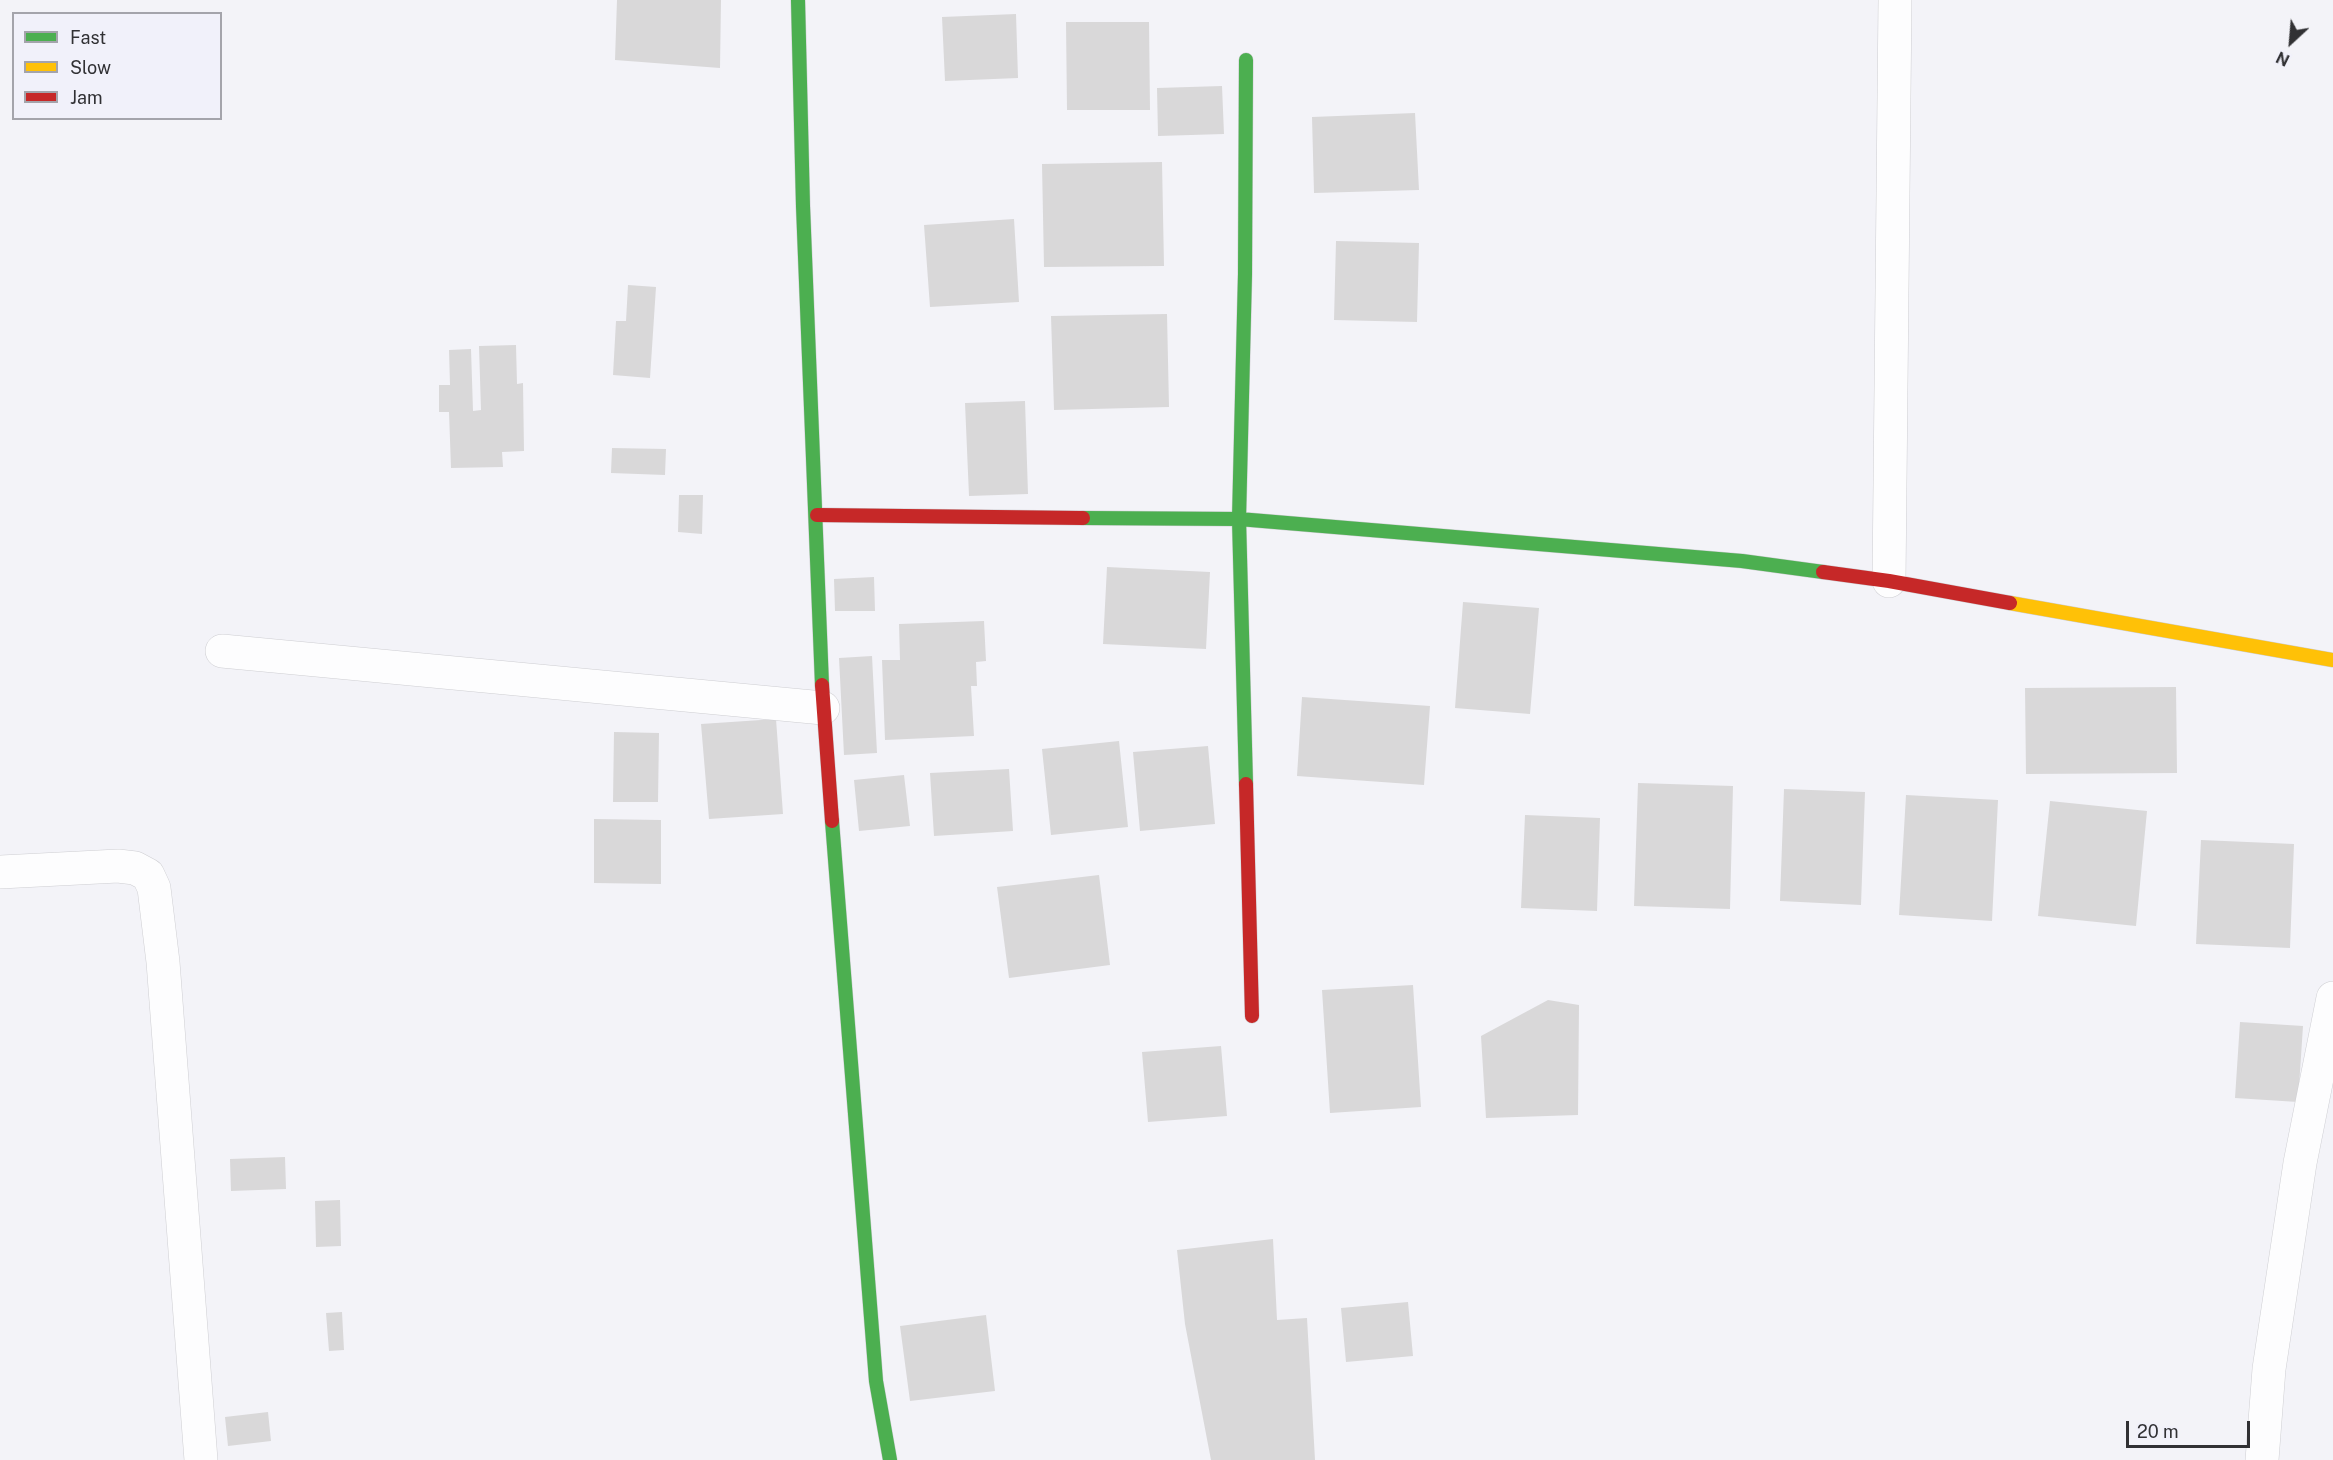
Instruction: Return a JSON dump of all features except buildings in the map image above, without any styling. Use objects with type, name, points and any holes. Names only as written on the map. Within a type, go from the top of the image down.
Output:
[{"type":"street","points":[[798,0],[803,206],[823,708],[876,1380],[890,1460]]},
{"type":"street","points":[[1889,581],[1895,0]]},
{"type":"street","points":[[1246,60],[1245,274],[1239,519],[1252,1016]]},
{"type":"street","points":[[817,515],[1239,519],[1742,561],[1889,581],[2333,660]]},
{"type":"street","points":[[222,651],[823,708]]},
{"type":"street","points":[[0,872],[118,866],[135,868],[148,875],[154,888],[163,962],[201,1460]]},
{"type":"street","points":[[2262,1460],[2269,1369],[2298,1175],[2333,998]]},
{"type":"traffic: fast","points":[[798,0],[803,206],[822,685]]},
{"type":"traffic: fast","points":[[1246,60],[1245,274],[1239,519],[1246,784]]},
{"type":"traffic: fast","points":[[1083,518],[1239,519],[1742,561],[1823,572]]},
{"type":"traffic: fast","points":[[832,821],[876,1381],[890,1460]]},
{"type":"traffic: slow","points":[[2010,603],[2333,660]]},
{"type":"traffic: jam","points":[[817,515],[1083,518]]},
{"type":"traffic: jam","points":[[1823,572],[1889,581],[2010,603]]},
{"type":"traffic: jam","points":[[822,685],[832,821]]},
{"type":"traffic: jam","points":[[1246,784],[1252,1016]]}]
